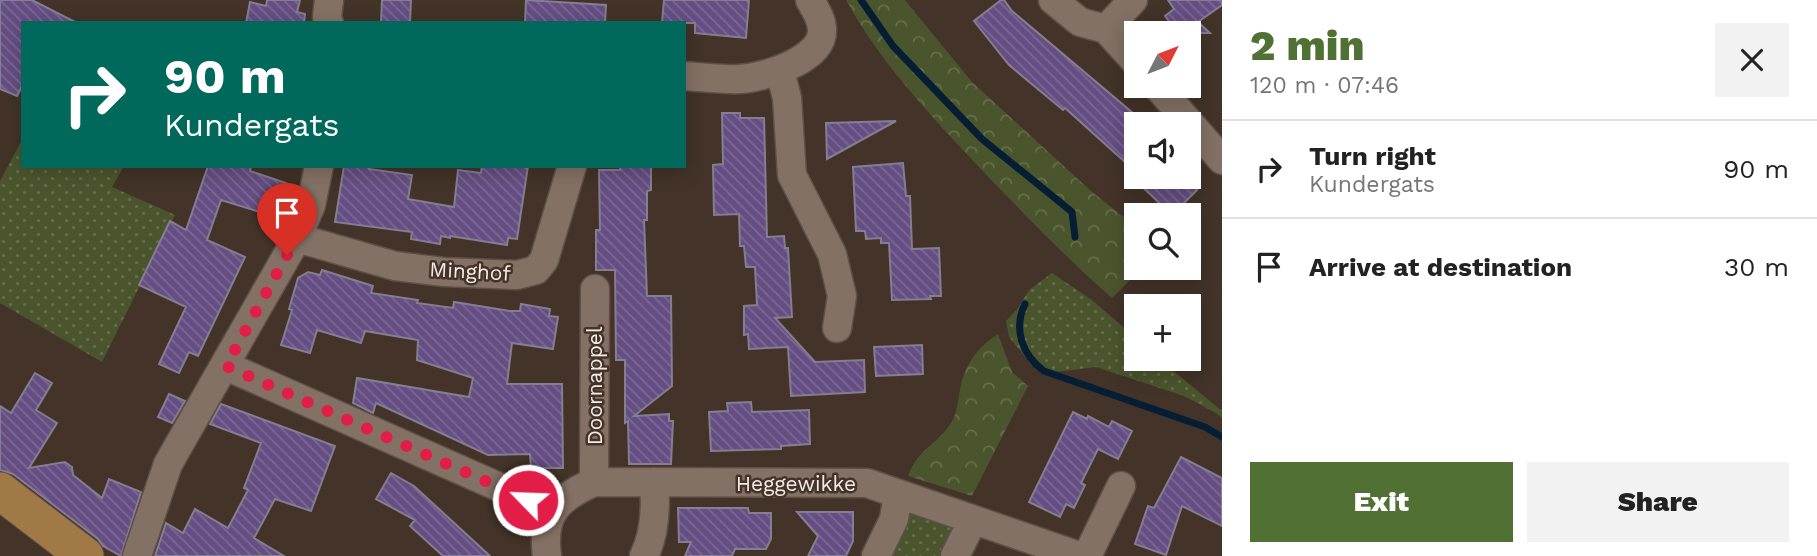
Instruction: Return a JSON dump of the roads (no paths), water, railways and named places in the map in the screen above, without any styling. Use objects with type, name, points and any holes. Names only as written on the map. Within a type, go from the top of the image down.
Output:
[{"type":"main road","points":[[0,491],[85,556]]},
{"type":"street","points":[[328,21],[329,0]]},
{"type":"street","points":[[686,76],[741,79],[780,71],[813,52],[820,41],[822,27],[810,0]]},
{"type":"street","points":[[1053,0],[1080,22],[1107,29],[1124,48]]},
{"type":"street","points":[[1107,29],[1133,0]]},
{"type":"street","points":[[780,71],[787,98],[792,175],[832,254],[842,296],[836,328]]},
{"type":"street","points":[[1168,98],[1222,160]]},
{"type":"street","points":[[136,556],[169,464],[297,238],[312,205],[319,168]]},
{"type":"street","name":"Minghof","points":[[297,238],[395,266],[444,272],[517,275],[536,270],[544,260],[571,168]]},
{"type":"street","name":"Doornappel","points":[[594,482],[595,289]]},
{"type":"street","points":[[226,366],[553,511],[546,526],[547,556]]},
{"type":"street","name":"Heggewikke","points":[[553,511],[560,501],[577,489],[594,482],[867,484],[1079,556]]},
{"type":"street","points":[[644,556],[656,505],[654,482]]},
{"type":"street","points":[[1087,556],[1121,486]]},
{"type":"street","points":[[876,556],[894,519],[898,494]]},
{"type":"street","points":[[956,556],[973,520]]},
{"type":"waterway","points":[[861,0],[893,46],[982,139],[1072,212],[1075,237]]},
{"type":"waterway","points":[[1025,304],[1020,323],[1022,341],[1030,357],[1044,371],[1205,427],[1222,437]]}]
